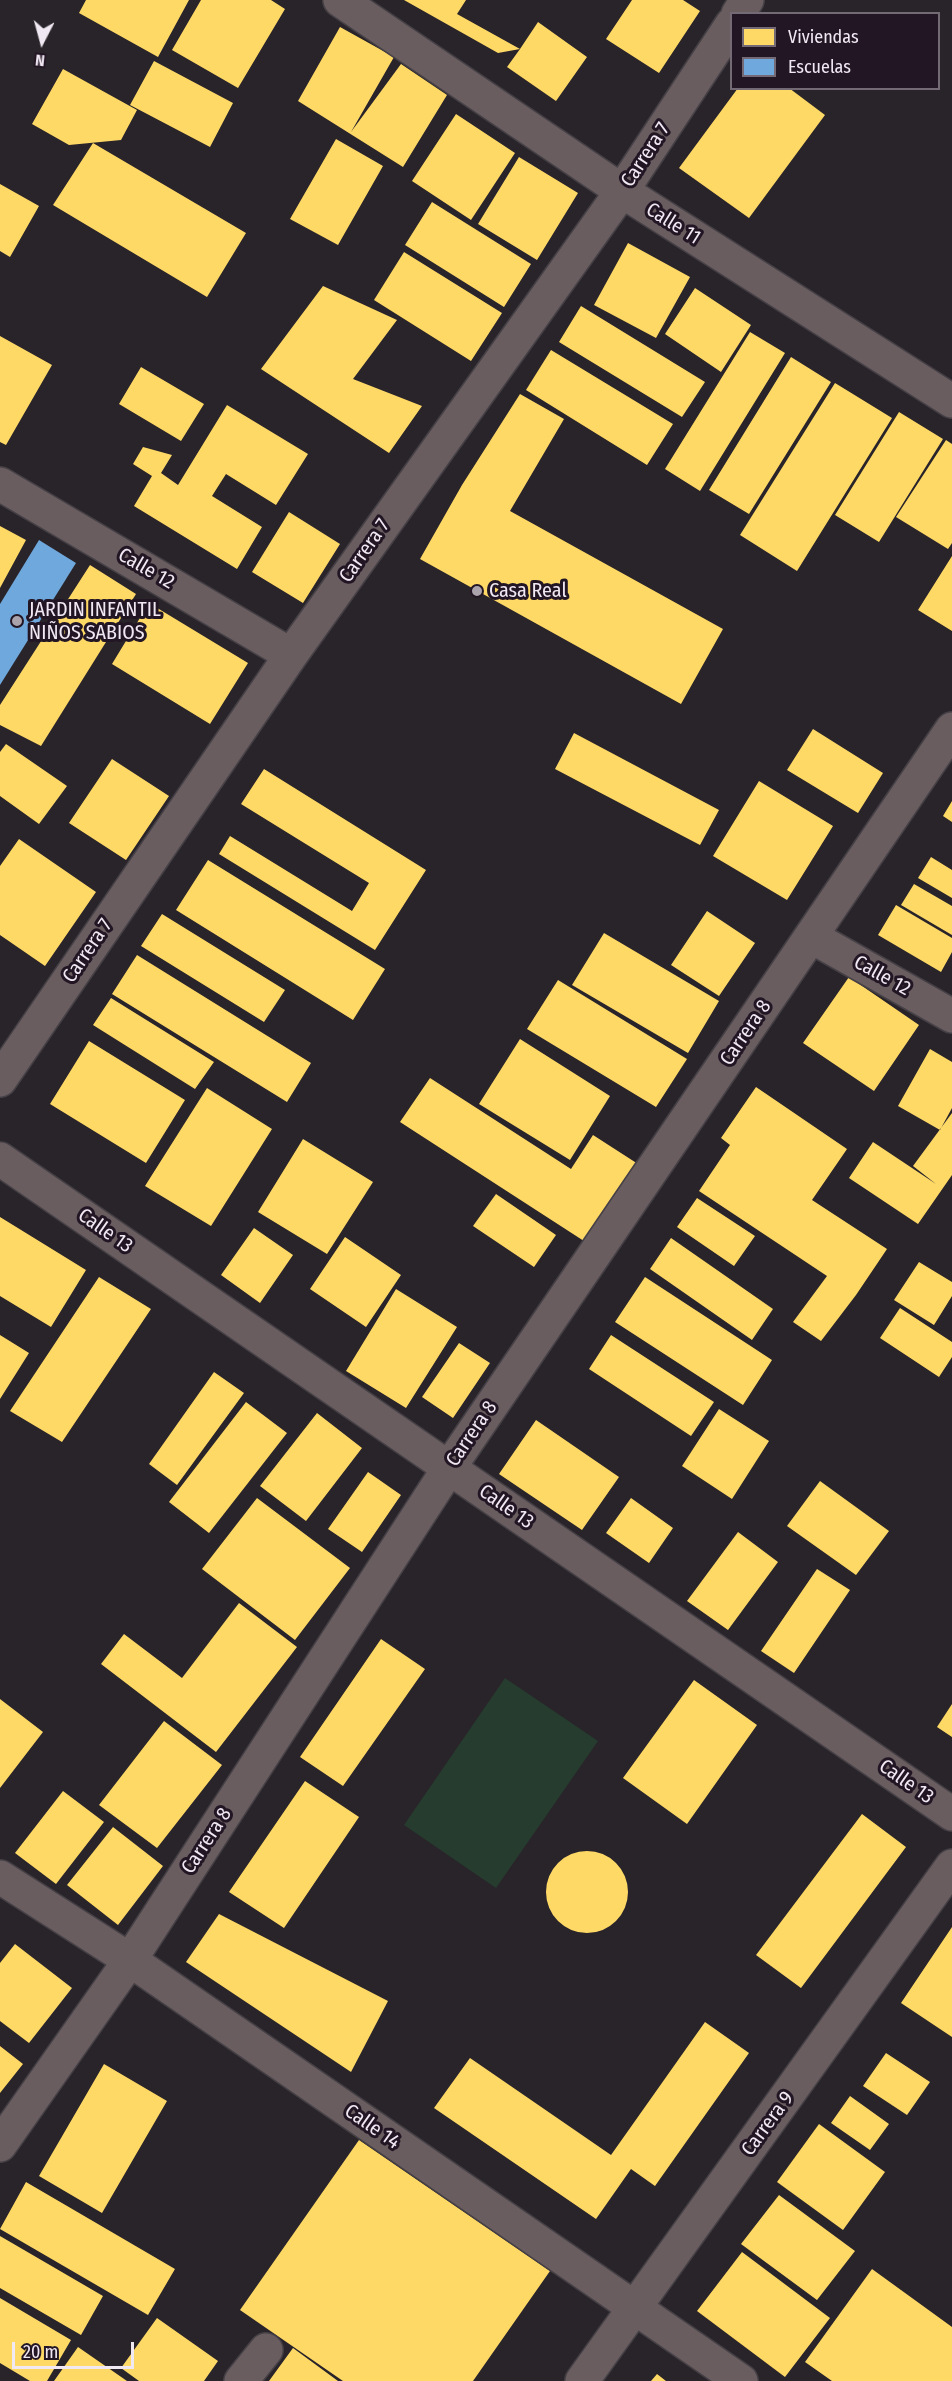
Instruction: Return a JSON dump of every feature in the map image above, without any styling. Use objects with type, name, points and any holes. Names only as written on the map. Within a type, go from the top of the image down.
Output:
[{"type":"street","name":"Calle 11","points":[[340,0],[622,191],[952,401]]},
{"type":"street","name":"Carrera 7","points":[[0,1080],[291,655],[622,191],[730,27]]},
{"type":"street","name":"Calle 12","points":[[0,484],[291,655]]},
{"type":"street","name":"Carrera 8","points":[[0,2145],[130,1960],[449,1467],[952,729]]},
{"type":"street","name":"Calle 12","points":[[812,937],[952,1016]]},
{"type":"street","name":"Calle 13","points":[[0,1159],[952,1814]]},
{"type":"street","name":"Carrera 9","points":[[582,2381],[952,1866]]},
{"type":"street","name":"Calle 14","points":[[0,1877],[130,1960],[741,2381]]},
{"type":"street","points":[[241,2381],[266,2350]]},
{"type":"green space","points":[[505,1678],[598,1741],[496,1888],[404,1825]]},
{"type":"building: Viviendas","points":[[86,0],[189,0],[158,57],[79,13]]},
{"type":"building: Viviendas","points":[[201,0],[271,0],[285,9],[238,88],[172,50]]},
{"type":"building: Viviendas","points":[[404,0],[466,0],[457,14],[520,49],[498,53]]},
{"type":"building: Viviendas","points":[[632,0],[683,0],[700,11],[659,73],[606,39]]},
{"type":"building: Viviendas","points":[[538,22],[587,57],[556,101],[507,67]]},
{"type":"building: Viviendas","points":[[340,27],[394,57],[351,132],[401,64],[447,95],[403,167],[298,101]]},
{"type":"building: Viviendas","points":[[154,61],[233,103],[210,147],[130,105]]},
{"type":"building: Viviendas","points":[[63,69],[137,110],[121,140],[69,145],[32,124]]},
{"type":"building: Viviendas","points":[[737,90],[792,90],[825,115],[749,218],[679,168]]},
{"type":"building: Viviendas","points":[[456,114],[515,153],[471,220],[412,181]]},
{"type":"building: Viviendas","points":[[336,139],[383,166],[338,245],[290,219]]},
{"type":"building: Viviendas","points":[[93,143],[246,233],[207,297],[53,205]]},
{"type":"building: Viviendas","points":[[519,157],[578,193],[537,260],[478,224]]},
{"type":"building: Viviendas","points":[[0,184],[39,206],[10,257],[0,251]]},
{"type":"building: Viviendas","points":[[432,202],[531,264],[504,307],[405,245]]},
{"type":"building: Viviendas","points":[[628,243],[690,277],[656,338],[594,305]]},
{"type":"building: Viviendas","points":[[404,252],[502,313],[471,361],[374,300]]},
{"type":"building: Viviendas","points":[[323,286],[397,320],[353,379],[422,406],[389,453],[261,369]]},
{"type":"building: Viviendas","points":[[695,288],[751,325],[721,372],[665,334]]},
{"type":"building: Viviendas","points":[[581,306],[705,382],[682,417],[559,342]]},
{"type":"building: Viviendas","points":[[750,332],[785,353],[700,491],[665,469]]},
{"type":"building: Viviendas","points":[[0,336],[52,365],[6,445],[0,442]]},
{"type":"building: Viviendas","points":[[551,350],[673,424],[647,465],[526,390]]},
{"type":"building: Viviendas","points":[[791,357],[831,382],[749,514],[709,490]]},
{"type":"building: Viviendas","points":[[141,367],[204,404],[181,441],[119,404]]},
{"type":"building: Viviendas","points":[[835,383],[892,418],[797,571],[740,535]]},
{"type":"building: Viviendas","points":[[520,394],[564,419],[510,511],[723,629],[681,704],[420,559],[462,485]]},
{"type":"building: Viviendas","points":[[227,405],[308,454],[276,505],[226,474],[212,496],[262,527],[237,569],[134,506],[152,476],[133,464],[143,447],[172,455],[161,473],[178,485]]},
{"type":"building: Viviendas","points":[[899,412],[943,439],[879,542],[835,515]]},
{"type":"building: Viviendas","points":[[946,440],[952,444],[952,543],[948,549],[896,517]]},
{"type":"building: Viviendas","points":[[289,512],[340,544],[303,603],[252,572]]},
{"type":"building: Viviendas","points":[[0,526],[26,540],[0,588]]},
{"type":"building: Viviendas","points":[[952,556],[952,631],[918,610]]},
{"type":"building: Viviendas","points":[[90,565],[136,594],[41,746],[0,725],[0,705]]},
{"type":"building: Viviendas","points":[[149,603],[248,663],[210,724],[112,664]]},
{"type":"building: Viviendas","points":[[813,729],[883,773],[858,813],[787,770]]},
{"type":"building: Viviendas","points":[[574,733],[719,810],[700,845],[555,769]]},
{"type":"building: Viviendas","points":[[6,744],[67,786],[39,824],[0,796],[0,752]]},
{"type":"building: Viviendas","points":[[112,759],[169,796],[126,860],[69,823]]},
{"type":"building: Viviendas","points":[[264,769],[426,870],[375,950],[219,854],[230,836],[352,911],[369,883],[241,804]]},
{"type":"building: Viviendas","points":[[759,781],[833,826],[787,900],[713,856]]},
{"type":"building: Viviendas","points":[[952,801],[952,822],[943,816]]},
{"type":"building: Viviendas","points":[[19,839],[96,892],[45,966],[0,935],[0,866]]},
{"type":"building: Viviendas","points":[[931,857],[952,870],[952,898],[918,878]]},
{"type":"building: Viviendas","points":[[208,860],[385,969],[353,1020],[176,910]]},
{"type":"building: Viviendas","points":[[914,884],[952,906],[952,935],[901,905]]},
{"type":"building: Viviendas","points":[[896,905],[952,938],[952,952],[941,972],[878,935]]},
{"type":"building: Viviendas","points":[[707,911],[755,943],[719,996],[671,965]]},
{"type":"building: Viviendas","points":[[162,914],[285,990],[264,1022],[141,946]]},
{"type":"building: Viviendas","points":[[604,933],[719,1001],[688,1053],[572,985]]},
{"type":"building: Viviendas","points":[[137,955],[311,1063],[287,1102],[112,994]]},
{"type":"building: Viviendas","points":[[849,977],[919,1025],[874,1091],[803,1043]]},
{"type":"building: Viviendas","points":[[558,980],[687,1059],[656,1107],[527,1029]]},
{"type":"building: Viviendas","points":[[111,998],[214,1062],[195,1089],[93,1025]]},
{"type":"building: Viviendas","points":[[520,1039],[610,1096],[570,1160],[479,1104]]},
{"type":"building: Viviendas","points":[[89,1041],[185,1100],[146,1163],[50,1104]]},
{"type":"building: Viviendas","points":[[930,1049],[952,1062],[952,1108],[940,1130],[898,1106]]},
{"type":"building: Viviendas","points":[[430,1078],[571,1169],[593,1135],[638,1164],[587,1243],[400,1122]]},
{"type":"building: Viviendas","points":[[756,1087],[847,1149],[812,1200],[887,1249],[821,1341],[793,1322],[827,1276],[699,1191],[730,1145],[721,1138]]},
{"type":"building: Viviendas","points":[[207,1088],[272,1129],[211,1226],[145,1186]]},
{"type":"building: Viviendas","points":[[952,1113],[952,1175],[918,1224],[849,1178],[873,1142],[936,1184],[913,1166]]},
{"type":"building: Viviendas","points":[[303,1139],[373,1182],[327,1254],[258,1212]]},
{"type":"building: Viviendas","points":[[496,1194],[556,1235],[534,1267],[473,1226]]},
{"type":"building: Viviendas","points":[[697,1198],[755,1236],[734,1266],[677,1227]]},
{"type":"building: Viviendas","points":[[0,1217],[86,1270],[51,1327],[0,1296]]},
{"type":"building: Viviendas","points":[[254,1228],[293,1255],[260,1303],[221,1275]]},
{"type":"building: Viviendas","points":[[345,1237],[401,1275],[366,1327],[310,1289]]},
{"type":"building: Viviendas","points":[[671,1238],[773,1309],[752,1340],[650,1269]]},
{"type":"building: Viviendas","points":[[919,1262],[952,1282],[952,1296],[934,1325],[894,1300]]},
{"type":"building: Viviendas","points":[[99,1277],[151,1309],[62,1442],[10,1411]]},
{"type":"building: Viviendas","points":[[645,1277],[772,1360],[743,1405],[615,1322]]},
{"type":"building: Viviendas","points":[[396,1289],[457,1327],[406,1408],[346,1371]]},
{"type":"building: Viviendas","points":[[900,1308],[952,1342],[952,1357],[939,1377],[880,1338]]},
{"type":"building: Viviendas","points":[[0,1335],[29,1353],[0,1399]]},
{"type":"building: Viviendas","points":[[611,1335],[714,1402],[691,1436],[589,1369]]},
{"type":"building: Viviendas","points":[[459,1343],[490,1363],[453,1418],[422,1397]]},
{"type":"building: Viviendas","points":[[214,1372],[244,1393],[177,1485],[149,1464]]},
{"type":"building: Viviendas","points":[[246,1402],[287,1433],[209,1533],[169,1502]]},
{"type":"building: Viviendas","points":[[719,1409],[769,1441],[732,1499],[682,1466]]},
{"type":"building: Viviendas","points":[[317,1413],[362,1448],[306,1521],[260,1486]]},
{"type":"building: Viviendas","points":[[536,1420],[619,1477],[582,1530],[499,1474]]},
{"type":"building: Viviendas","points":[[368,1472],[401,1495],[362,1552],[328,1529]]},
{"type":"building: Viviendas","points":[[820,1481],[889,1531],[856,1575],[787,1526]]},
{"type":"building: Viviendas","points":[[257,1498],[350,1568],[295,1640],[202,1569]]},
{"type":"building: Viviendas","points":[[631,1498],[673,1528],[649,1563],[606,1533]]},
{"type":"building: Viviendas","points":[[738,1532],[778,1562],[728,1630],[687,1601]]},
{"type":"building: Viviendas","points":[[817,1569],[850,1590],[794,1673],[761,1651]]},
{"type":"building: Viviendas","points":[[239,1603],[297,1647],[216,1752],[101,1664],[124,1634],[182,1678]]},
{"type":"building: Viviendas","points":[[381,1639],[425,1669],[343,1786],[300,1757]]},
{"type":"building: Viviendas","points":[[694,1680],[757,1725],[687,1824],[623,1778]]},
{"type":"building: Viviendas","points":[[0,1699],[43,1732],[0,1788]]},
{"type":"building: Viviendas","points":[[952,1704],[952,1737],[937,1727]]},
{"type":"building: Viviendas","points":[[164,1721],[222,1765],[157,1848],[99,1805]]},
{"type":"building: Viviendas","points":[[305,1781],[359,1817],[284,1928],[229,1892]]},
{"type":"building: Viviendas","points":[[63,1791],[104,1822],[56,1884],[15,1853]]},
{"type":"building: Viviendas","points":[[862,1814],[906,1847],[801,1988],[756,1955]]},
{"type":"building: Viviendas","points":[[113,1827],[163,1866],[118,1925],[67,1885]]},
{"type":"building: Viviendas","points":[[587,1851],[603,1854],[616,1863],[625,1876],[628,1892],[625,1908],[616,1921],[603,1930],[587,1933],[571,1930],[558,1921],[549,1908],[546,1892],[549,1876],[558,1863],[571,1854]]},
{"type":"building: Viviendas","points":[[219,1914],[388,2001],[351,2072],[186,1962]]},
{"type":"building: Viviendas","points":[[952,1927],[952,2037],[901,2003]]},
{"type":"building: Viviendas","points":[[15,1944],[72,1988],[29,2043],[0,2021],[0,1963]]},
{"type":"building: Viviendas","points":[[705,2022],[749,2053],[655,2186],[631,2169],[596,2219],[434,2108],[470,2058],[611,2155]]},
{"type":"building: Viviendas","points":[[0,2046],[23,2064],[0,2093]]},
{"type":"building: Viviendas","points":[[886,2053],[930,2082],[907,2115],[863,2086]]},
{"type":"building: Viviendas","points":[[104,2064],[167,2101],[102,2213],[39,2176]]},
{"type":"building: Viviendas","points":[[850,2096],[889,2124],[870,2150],[831,2123]]},
{"type":"building: Viviendas","points":[[819,2124],[885,2172],[843,2230],[777,2182]]},
{"type":"building: Viviendas","points":[[359,2140],[550,2271],[473,2381],[343,2381],[240,2310]]},
{"type":"building: Viviendas","points":[[26,2182],[175,2269],[148,2315],[0,2229]]},
{"type":"building: Viviendas","points":[[779,2195],[855,2251],[817,2300],[741,2244]]},
{"type":"building: Viviendas","points":[[0,2236],[103,2296],[81,2335],[0,2288]]},
{"type":"building: Viviendas","points":[[742,2252],[830,2318],[785,2377],[697,2311]]},
{"type":"building: Viviendas","points":[[872,2269],[952,2327],[952,2381],[832,2381],[805,2362]]},
{"type":"building: Viviendas","points":[[0,2298],[71,2340],[47,2381],[30,2381],[0,2363]]},
{"type":"building: Viviendas","points":[[157,2318],[218,2361],[204,2381],[139,2381],[121,2368]]},
{"type":"building: Viviendas","points":[[78,2347],[127,2381],[54,2381]]},
{"type":"building: Viviendas","points":[[293,2348],[338,2381],[269,2381]]},
{"type":"building: Viviendas","points":[[657,2374],[666,2381],[651,2381]]},
{"type":"building: Escuelas","points":[[39,540],[76,563],[0,685],[0,604]]},
{"type":"place","name":"Casa Real","points":[[477,591]]},
{"type":"place","name":"JARDIN INFANTIL NIÑOS SABIOS","points":[[17,621]]}]
